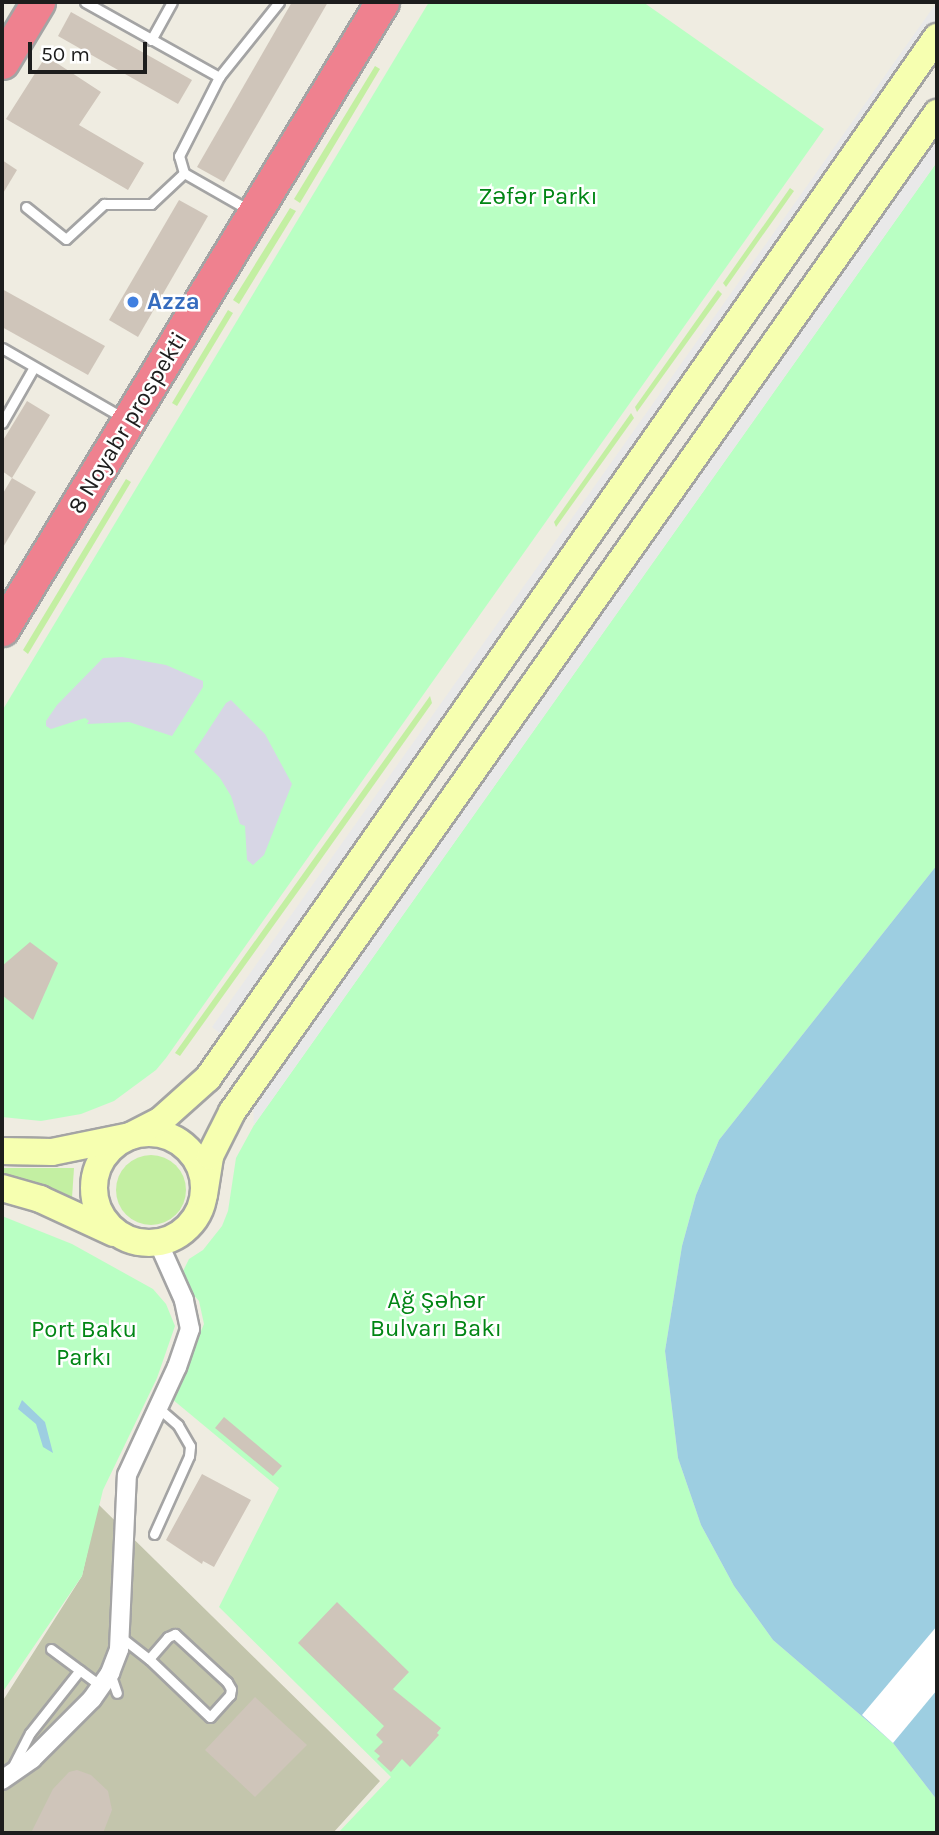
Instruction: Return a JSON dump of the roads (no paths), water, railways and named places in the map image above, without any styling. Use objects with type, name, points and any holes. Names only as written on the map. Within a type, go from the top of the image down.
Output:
[{"type":"highway","points":[[5,48],[38,2]]},
{"type":"highway","name":"8 Noyabr prospekti","points":[[2,629],[256,214],[382,2]]},
{"type":"main road","points":[[124,1238],[109,1227],[99,1212],[94,1194],[95,1176],[102,1159],[114,1146],[161,1120],[208,1078],[937,37]]},
{"type":"main road","points":[[2,1188],[40,1199],[124,1238],[141,1243],[175,1237],[189,1226],[199,1212],[210,1156],[232,1112],[937,113]]},
{"type":"main road","points":[[2,1151],[52,1152],[130,1136],[158,1135],[183,1145],[196,1159],[203,1176],[204,1195]]},
{"type":"street","points":[[5,1778],[32,1759],[110,1684],[122,1638],[127,1475],[186,1345],[190,1329],[184,1300],[158,1242]]},
{"type":"lane","points":[[85,2],[219,77]]},
{"type":"lane","points":[[151,40],[172,2]]},
{"type":"lane","points":[[256,214],[184,173],[179,156],[219,77],[279,2]]},
{"type":"lane","points":[[26,207],[65,239],[104,204],[151,204],[184,173]]},
{"type":"lane","points":[[2,348],[129,421]]},
{"type":"lane","points":[[2,423],[34,367]]},
{"type":"lane","points":[[154,1534],[189,1456],[190,1446],[187,1436],[157,1407]]},
{"type":"lane","points":[[122,1638],[149,1658],[211,1717],[230,1695],[231,1689],[227,1682],[175,1634],[167,1637],[149,1658]]},
{"type":"lane","points":[[51,1649],[80,1670],[110,1684]]},
{"type":"lane","points":[[5,1778],[30,1733],[80,1670]]},
{"type":"water","points":[[937,865],[937,1800],[893,1743],[773,1640],[734,1586],[701,1525],[678,1458],[665,1351],[682,1246],[696,1195],[719,1140]]},
{"type":"water","points":[[22,1400],[45,1422],[53,1453],[43,1447],[36,1424],[18,1409]]},
{"type":"place","name":"Azza","points":[[133,302]]},
{"type":"park label","name":"Zəfər Parkı","points":[[538,197]]},
{"type":"park label","name":"Ağ Şəhər Bulvarı Bakı","points":[[436,1315]]},
{"type":"park label","name":"Port Baku Parkı","points":[[84,1344]]}]
